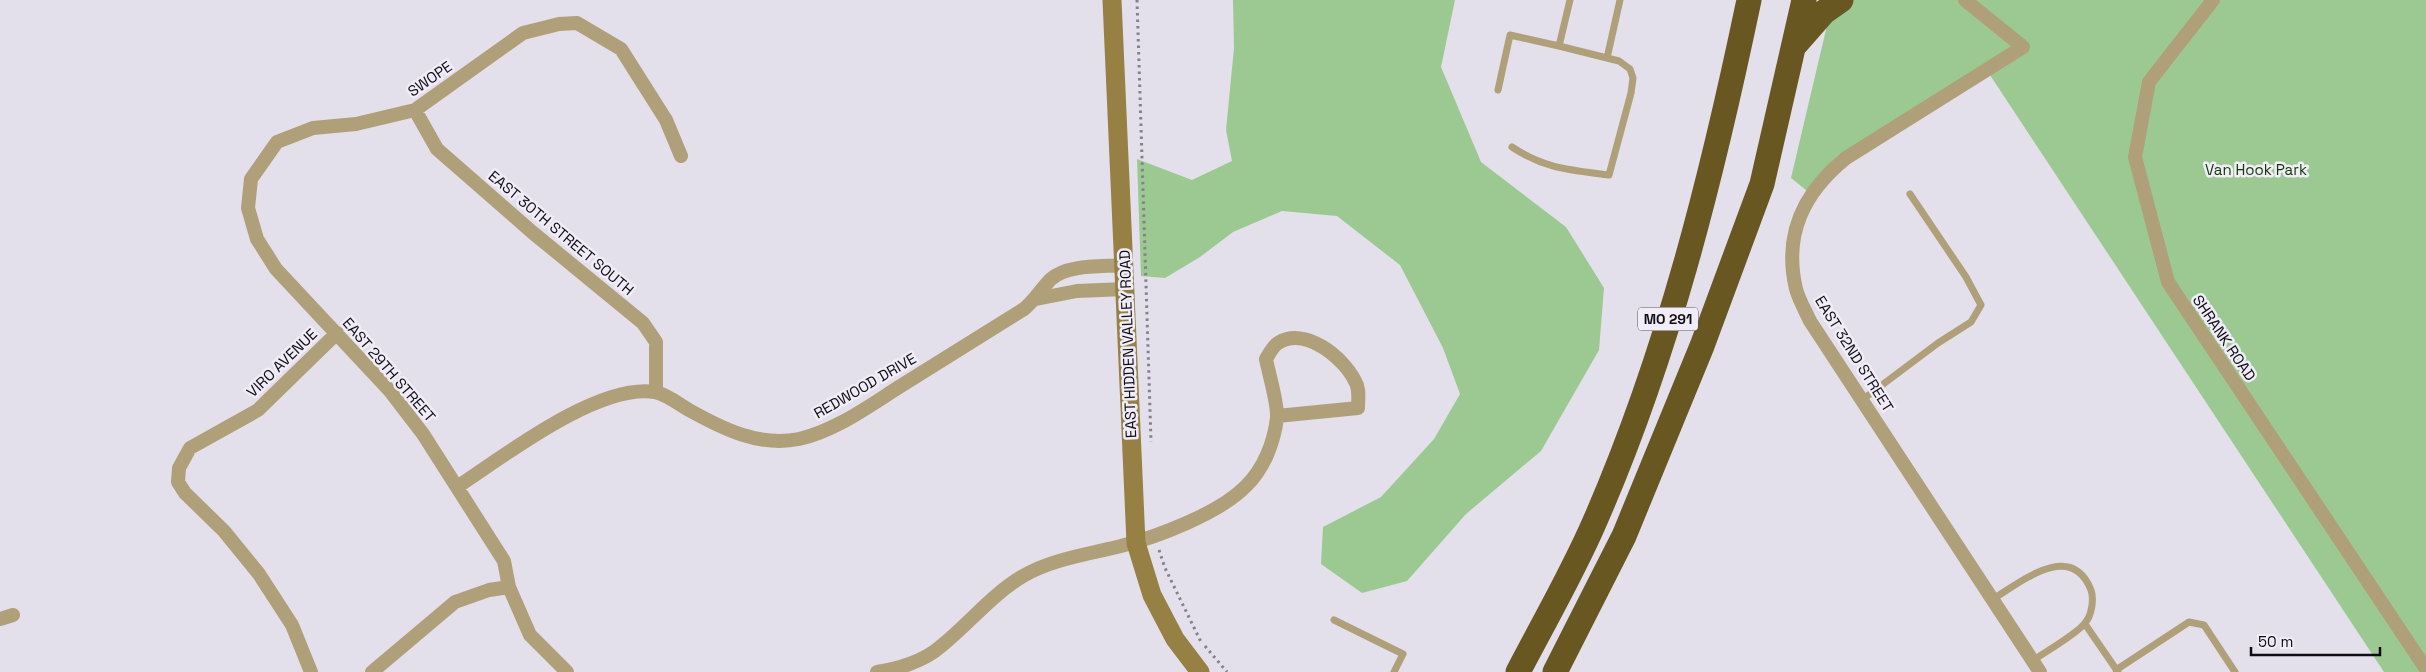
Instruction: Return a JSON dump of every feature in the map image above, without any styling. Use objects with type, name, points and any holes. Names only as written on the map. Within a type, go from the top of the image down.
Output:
[{"type":"highway","name":"MO 291","points":[[1518,672],[1595,521],[1644,394],[1686,266],[1720,135],[1749,0]]},
{"type":"highway","name":"MO 291","points":[[1555,672],[1624,536],[1702,346],[1762,184],[1804,0]]},
{"type":"highway","points":[[1794,47],[1824,12],[1841,0]]},
{"type":"main road","name":"EAST HIDDEN VALLEY ROAD","points":[[1112,0],[1136,543],[1152,595],[1175,639],[1200,672]]},
{"type":"street","name":"EAST 32ND STREET","points":[[1966,0],[2023,47],[1846,158],[1827,174],[1811,194],[1800,216],[1793,240],[1793,266],[1797,291],[1810,320],[2036,666]]},
{"type":"street","name":"SHRANK ROAD","points":[[2213,0],[2149,82],[2135,157],[2168,282],[2426,669]]},
{"type":"street","name":"SWOPE","points":[[251,180],[277,142],[312,128],[356,124],[415,110],[524,33],[559,24],[577,24],[621,49],[666,120],[681,156]]},
{"type":"street","name":"EAST 30TH STREET SOUTH","points":[[415,110],[437,149],[532,232],[643,323],[656,342],[656,392]]},
{"type":"street","name":"EAST 29TH STREET","points":[[251,180],[248,208],[257,239],[276,269],[390,391],[423,434],[504,561],[509,587],[530,635],[567,672]]},
{"type":"street","name":"REDWOOD DRIVE","points":[[656,392],[720,428],[758,440],[798,439],[817,434],[860,412],[1036,299],[1053,278],[1063,272],[1124,265]]},
{"type":"street","name":"REDWOOD DRIVE","points":[[1036,299],[1077,291],[1126,288]]},
{"type":"street","name":"VIRO AVENUE","points":[[311,672],[292,625],[259,574],[224,531],[185,493],[178,482],[179,468],[190,448],[258,410],[337,333]]},
{"type":"street","points":[[877,672],[897,669],[939,648],[991,598],[1024,576],[1052,563],[1136,543],[1155,536],[1224,503],[1247,486],[1264,463],[1277,416],[1266,359],[1277,344],[1292,338],[1310,340],[1340,361],[1355,381],[1359,394],[1358,408],[1277,416]]},
{"type":"street","points":[[457,487],[541,432],[599,401],[622,393],[656,392]]},
{"type":"street","points":[[372,672],[455,602],[489,590],[509,587]]},
{"type":"lane","points":[[1559,46],[1570,0]]},
{"type":"lane","points":[[1607,58],[1620,0]]},
{"type":"lane","points":[[1498,90],[1510,35],[1619,61],[1630,69],[1633,78],[1631,93],[1608,175],[1545,165],[1530,159],[1512,147]]},
{"type":"lane","points":[[1862,400],[1938,343],[1971,322],[1982,305],[1966,277],[1910,194]]},
{"type":"lane","points":[[1992,600],[2044,568],[2061,566],[2076,570],[2087,581],[2092,594],[2091,612],[2085,624],[2036,666]]},
{"type":"lane","points":[[1334,620],[1403,654],[1394,672]]},
{"type":"lane","points":[[2085,624],[2117,671],[2189,622],[2204,624],[2234,672]]},
{"type":"path","points":[[1137,0],[1151,447]]},
{"type":"path","points":[[1155,536],[1165,568],[1201,642],[1227,672]]},
{"type":"green space","points":[[1233,0],[1455,0],[1441,67],[1481,162],[1566,227],[1604,288],[1599,350],[1541,451],[1466,514],[1407,581],[1362,593],[1321,564],[1323,527],[1381,497],[1434,439],[1460,394],[1443,348],[1400,265],[1337,216],[1282,211],[1233,232],[1200,257],[1165,278],[1141,276],[1137,159],[1192,180],[1232,161],[1226,130],[1234,48]]},
{"type":"green space","name":"Van Hook Park","points":[[1833,0],[2426,0],[2426,672],[2384,672],[1986,69],[1846,158],[1811,194],[1791,178]]}]
